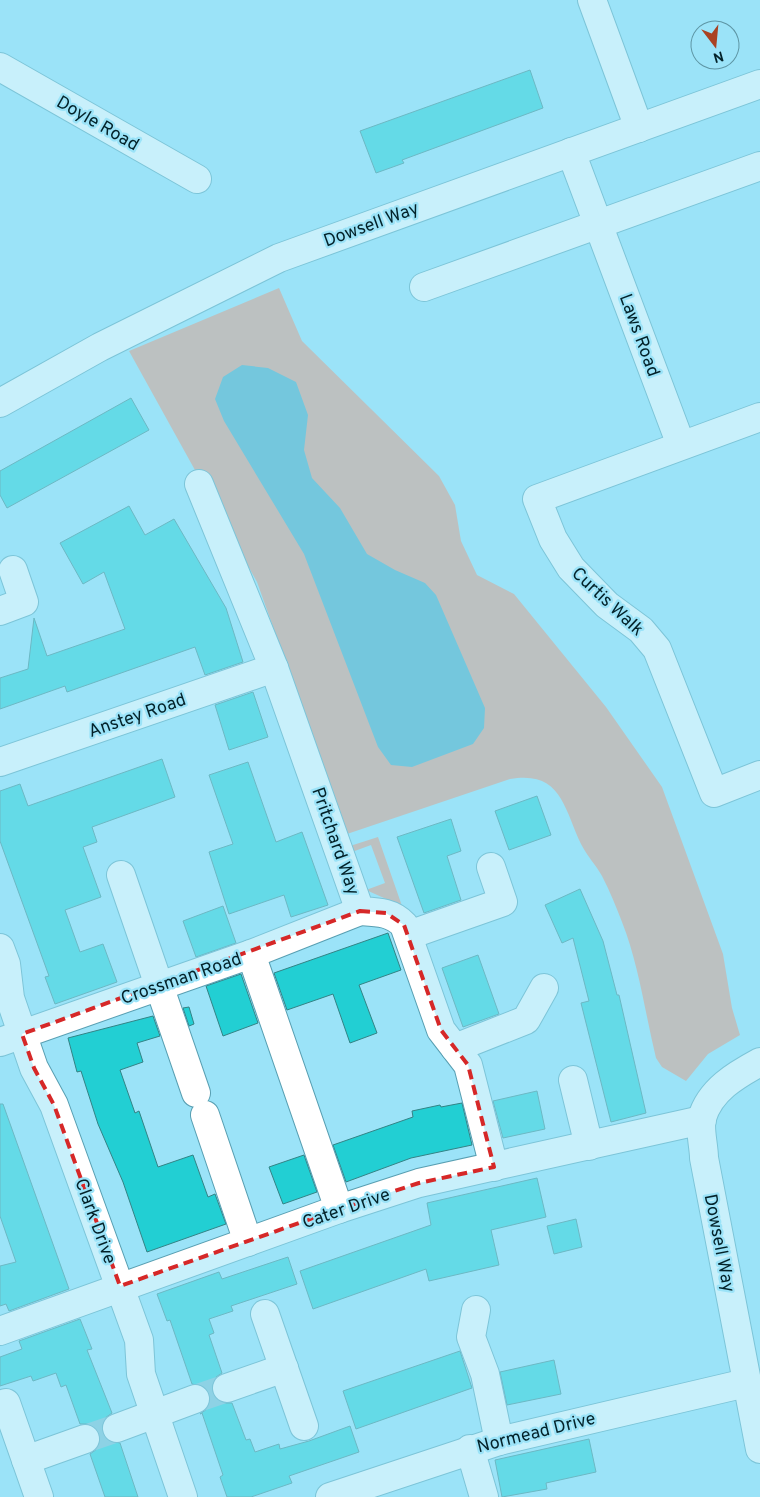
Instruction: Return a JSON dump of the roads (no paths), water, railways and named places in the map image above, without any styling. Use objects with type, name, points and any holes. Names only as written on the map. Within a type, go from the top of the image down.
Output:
[{"type":"street","points":[[592,0],[639,128]]},
{"type":"street","name":"Doyle Road","points":[[0,67],[197,179]]},
{"type":"street","name":"Dowsell Way","points":[[0,403],[100,347],[279,258],[760,84]]},
{"type":"street","name":"Laws Road","points":[[571,152],[681,445]]},
{"type":"street","points":[[424,287],[760,166]]},
{"type":"street","name":"Curtis Walk","points":[[760,417],[537,499],[553,539],[571,568],[607,605],[641,630],[657,649],[714,793],[760,775]]},
{"type":"street","name":"Pritchard Way","points":[[199,484],[274,668],[360,911],[386,913],[399,919],[409,935],[440,1030],[468,1065],[494,1167]]},
{"type":"street","points":[[0,611],[24,602],[13,570]]},
{"type":"street","name":"Anstey Road","points":[[0,762],[274,668]]},
{"type":"street","points":[[409,935],[503,902],[491,867]]},
{"type":"street","points":[[121,875],[248,1242]]},
{"type":"street","name":"Crossman Road","points":[[11,1038],[251,954],[360,911]]},
{"type":"street","name":"Clark Drive","points":[[0,948],[6,964],[10,998],[11,1038],[34,1068],[54,1105],[139,1340],[141,1374],[153,1414],[183,1497]]},
{"type":"street","points":[[251,954],[340,1209]]},
{"type":"street","points":[[455,1048],[526,1020],[544,988]]},
{"type":"street","name":"Dowsell Way","points":[[760,1062],[736,1075],[713,1096],[702,1120],[704,1158],[760,1449]]},
{"type":"street","points":[[573,1080],[589,1146]]},
{"type":"street","name":"Cater Drive","points":[[0,1331],[120,1286],[419,1183],[702,1120]]},
{"type":"street","points":[[476,1310],[471,1337],[485,1374],[499,1441]]},
{"type":"street","points":[[265,1314],[304,1426]]},
{"type":"street","points":[[227,1388],[284,1368]]},
{"type":"street","name":"Normead Drive","points":[[330,1497],[470,1449],[499,1441],[746,1383]]},
{"type":"street","points":[[117,1428],[195,1399]]},
{"type":"street","points":[[6,1403],[39,1497]]},
{"type":"street","points":[[26,1460],[85,1439]]},
{"type":"street","points":[[470,1449],[484,1497]]},
{"type":"water","points":[[242,365],[268,368],[296,382],[308,415],[304,450],[312,478],[340,508],[367,554],[395,570],[425,583],[436,595],[485,708],[484,728],[473,744],[412,767],[391,765],[378,747],[304,554],[224,421],[215,399],[223,377]]},
{"type":"tunnel","points":[[195,1399],[227,1388]]},
{"type":"tunnel","points":[[85,1439],[117,1428]]}]
